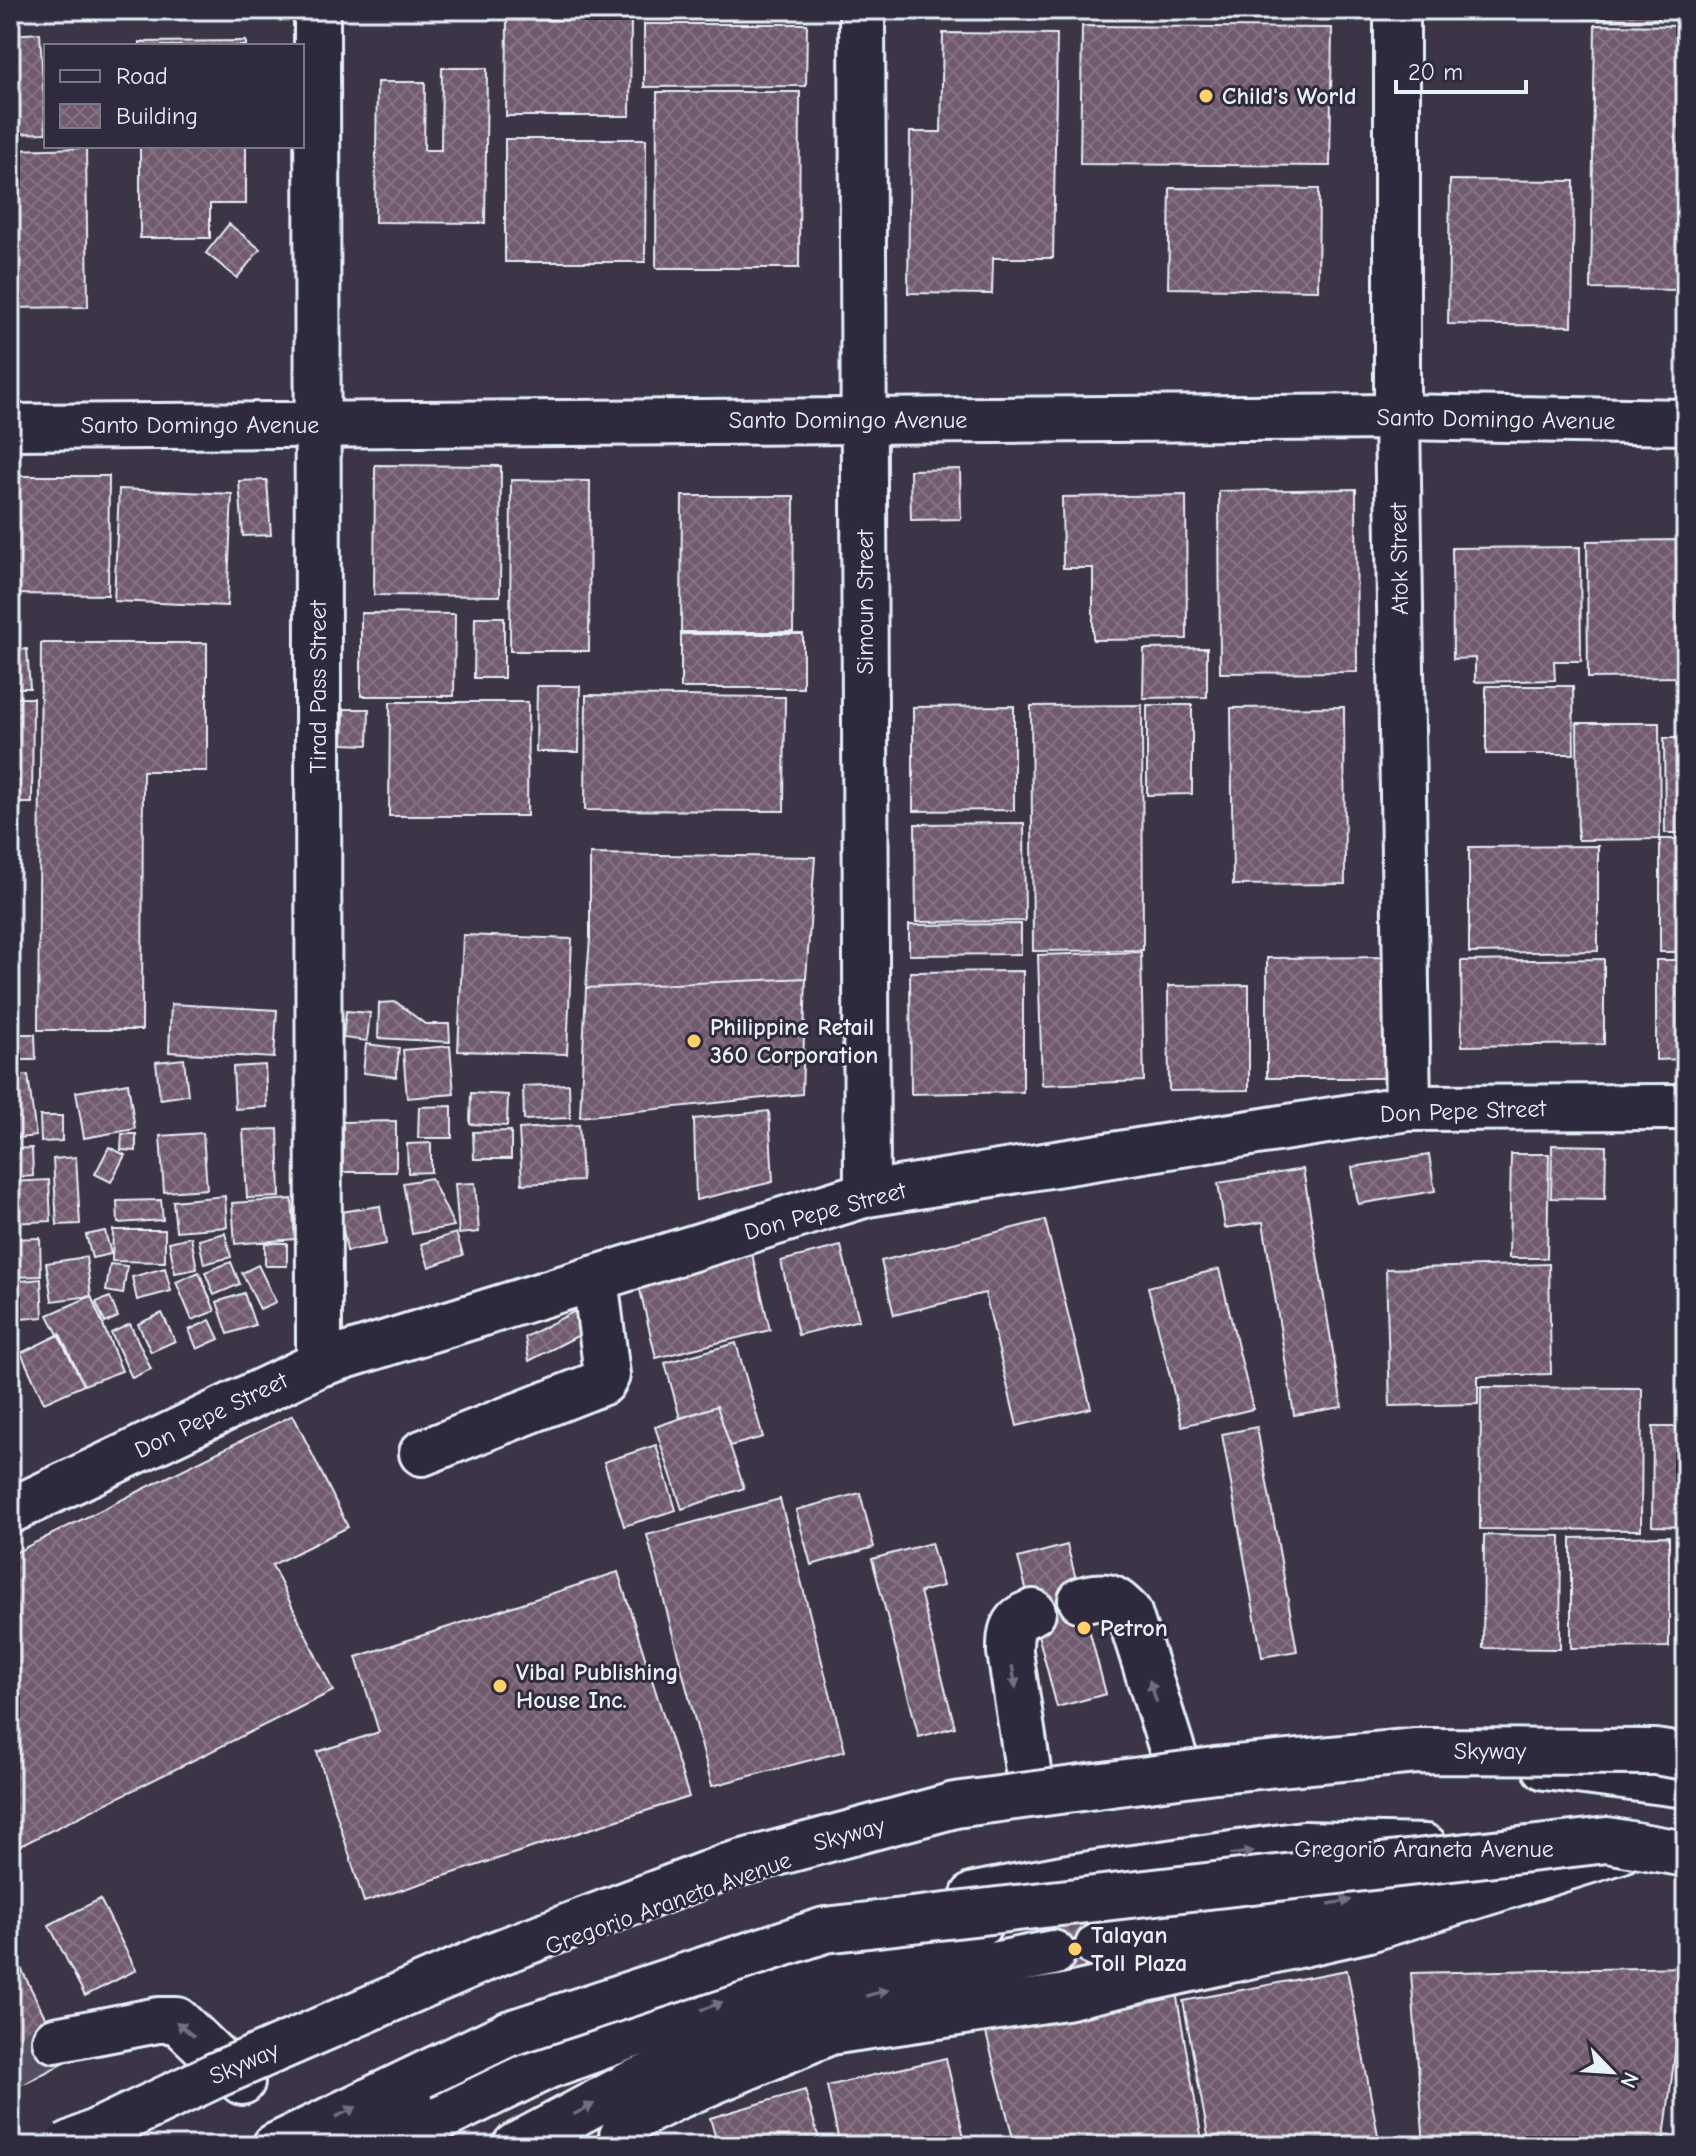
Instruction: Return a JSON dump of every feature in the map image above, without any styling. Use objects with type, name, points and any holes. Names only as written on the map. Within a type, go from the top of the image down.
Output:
[{"type":"main road","name":"Tirad Pass Street","points":[[317,10],[319,1364]]},
{"type":"main road","name":"Simoun Street","points":[[862,10],[867,1194]]},
{"type":"main road","name":"Atok Street","points":[[1397,10],[1397,417],[1408,1108]]},
{"type":"main road","name":"Santo Domingo Avenue","points":[[10,427],[1397,417],[1686,422]]},
{"type":"main road","name":"Don Pepe Street","points":[[10,1511],[319,1364],[867,1194],[1408,1108],[1686,1107]]},
{"type":"main road","points":[[422,1453],[603,1382],[607,1375],[595,1278]]},
{"type":"main road","points":[[1081,1600],[1103,1594],[1118,1601],[1129,1613],[1177,1765]]},
{"type":"main road","points":[[1031,1789],[1010,1652],[1010,1631],[1020,1616],[1033,1612]]},
{"type":"main road","name":"Gregorio Araneta Avenue","points":[[112,2146],[464,1979],[657,1903],[855,1837],[1031,1789],[1177,1765],[1336,1744],[1605,1732],[1686,1739]]},
{"type":"main road","points":[[1336,1744],[1686,1785]]},
{"type":"main road","name":"Skyway","points":[[66,2146],[216,2075],[498,1953],[725,1867],[955,1805],[1215,1770],[1417,1751],[1655,1752],[1686,1757]]},
{"type":"main road","points":[[275,2146],[508,2034],[825,1930],[1607,1840],[1686,1854]]},
{"type":"main road","name":"Gregorio Araneta Avenue","points":[[351,2146],[528,2056],[703,1977],[886,1912],[1062,1878],[1303,1844],[1620,1851],[1686,1864]]},
{"type":"main road","points":[[1098,1946],[1620,1851]]},
{"type":"main road","points":[[623,2146],[622,2136],[632,2119],[676,2097],[830,2032],[1065,1997],[1369,1929],[1620,1851]]},
{"type":"main road","points":[[383,2146],[548,2066],[802,1974],[1051,1906]]},
{"type":"main road","points":[[515,2146],[633,2083],[809,2010],[934,1977],[1053,1953]]},
{"type":"main road","points":[[55,2040],[158,2020],[177,2020],[242,2082]]},
{"type":"building","points":[[950,10],[1088,10],[1088,17],[950,16]]},
{"type":"building","points":[[1584,10],[1659,10],[1659,19],[1584,19]]},
{"type":"building","points":[[507,20],[631,20],[630,116],[506,116]]},
{"type":"building","points":[[644,24],[807,24],[806,86],[644,87]]},
{"type":"building","points":[[1595,25],[1686,26],[1686,290],[1591,289]]},
{"type":"building","name":"Child's World","points":[[1082,26],[1332,28],[1330,166],[1080,164]]},
{"type":"building","points":[[40,33],[44,133],[10,134],[10,35]]},
{"type":"building","points":[[943,33],[1057,34],[1053,258],[993,258],[992,294],[908,293],[910,132],[941,132]]},
{"type":"building","points":[[246,41],[246,44],[140,44]]},
{"type":"building","points":[[442,68],[487,68],[485,223],[375,222],[377,82],[425,82],[424,150],[441,150]]},
{"type":"building","points":[[657,92],[800,92],[799,268],[656,268]]},
{"type":"building","points":[[505,139],[646,139],[645,262],[505,262]]},
{"type":"building","points":[[86,148],[88,307],[10,308],[10,150]]},
{"type":"building","points":[[140,148],[246,148],[246,204],[210,204],[210,238],[140,238]]},
{"type":"building","points":[[1450,180],[1574,181],[1572,326],[1448,324]]},
{"type":"building","points":[[1170,188],[1319,189],[1318,290],[1168,288]]},
{"type":"building","points":[[229,224],[260,249],[237,278],[206,253]]},
{"type":"building","points":[[375,465],[501,466],[500,596],[374,595]]},
{"type":"building","points":[[960,469],[961,519],[911,520],[910,470]]},
{"type":"building","points":[[10,476],[109,476],[108,595],[10,594]]},
{"type":"building","points":[[267,480],[271,535],[243,536],[239,481]]},
{"type":"building","points":[[511,480],[590,481],[589,651],[510,651]]},
{"type":"building","points":[[119,489],[232,494],[227,606],[114,601]]},
{"type":"building","points":[[1356,489],[1357,672],[1220,673],[1219,491]]},
{"type":"building","points":[[1186,495],[1187,639],[1093,640],[1093,568],[1063,568],[1062,497]]},
{"type":"building","points":[[682,496],[794,496],[793,632],[681,632]]},
{"type":"building","points":[[1686,540],[1686,677],[1588,678],[1587,541]]},
{"type":"building","points":[[1580,547],[1581,661],[1554,661],[1555,680],[1475,682],[1475,658],[1453,659],[1452,548]]},
{"type":"building","points":[[361,613],[455,614],[454,696],[361,696]]},
{"type":"building","points":[[475,617],[504,617],[504,678],[474,678]]},
{"type":"building","points":[[681,634],[803,634],[803,688],[681,688]]},
{"type":"building","points":[[41,643],[207,643],[207,771],[143,771],[142,1030],[38,1030]]},
{"type":"building","points":[[1207,648],[1207,697],[1143,698],[1144,649]]},
{"type":"building","points":[[27,649],[30,688],[10,688],[10,650]]},
{"type":"building","points":[[537,686],[580,686],[579,752],[536,752]]},
{"type":"building","points":[[1486,686],[1573,686],[1574,754],[1486,754]]},
{"type":"building","points":[[586,695],[785,697],[784,811],[585,810]]},
{"type":"building","points":[[10,698],[33,698],[32,803],[10,803]]},
{"type":"building","points":[[390,702],[528,702],[527,816],[389,816]]},
{"type":"building","points":[[1142,705],[1143,950],[1033,951],[1031,706]]},
{"type":"building","points":[[1147,705],[1192,705],[1192,794],[1147,795]]},
{"type":"building","points":[[1014,706],[1014,810],[913,811],[913,707]]},
{"type":"building","points":[[1344,707],[1345,884],[1233,885],[1231,708]]},
{"type":"building","points":[[344,709],[369,709],[368,745],[343,744]]},
{"type":"building","points":[[1577,723],[1659,723],[1660,839],[1578,840]]},
{"type":"building","points":[[1664,738],[1686,738],[1686,833],[1665,833]]},
{"type":"building","points":[[1024,823],[1025,921],[916,922],[915,824]]},
{"type":"building","points":[[1660,839],[1686,839],[1686,952],[1660,952]]},
{"type":"building","points":[[1598,846],[1598,951],[1469,953],[1469,847]]},
{"type":"building","points":[[590,854],[815,857],[806,978],[586,988],[590,939]]},
{"type":"building","points":[[1021,924],[1021,954],[909,955],[909,925]]},
{"type":"building","points":[[463,935],[572,939],[567,1054],[458,1051]]},
{"type":"building","points":[[1141,952],[1144,1081],[1042,1085],[1038,955]]},
{"type":"building","points":[[1394,957],[1395,1078],[1267,1078],[1267,958]]},
{"type":"building","points":[[1604,959],[1604,1044],[1462,1046],[1461,961]]},
{"type":"building","points":[[1656,960],[1686,960],[1686,1059],[1656,1060]]},
{"type":"building","points":[[1023,971],[1023,1092],[911,1094],[910,972]]},
{"type":"building","name":"Philippine Retail 360 Corporation","points":[[806,978],[802,1094],[580,1117],[586,988]]},
{"type":"building","points":[[1249,985],[1249,1090],[1169,1091],[1168,986]]},
{"type":"building","points":[[396,1002],[425,1024],[449,1024],[450,1042],[378,1038],[379,1003]]},
{"type":"building","points":[[171,1004],[277,1010],[274,1058],[169,1052]]},
{"type":"building","points":[[346,1011],[370,1013],[367,1041],[343,1038]]},
{"type":"building","points":[[16,1034],[35,1034],[36,1060],[16,1060]]},
{"type":"building","points":[[366,1044],[399,1048],[396,1077],[363,1073]]},
{"type":"building","points":[[450,1046],[454,1094],[407,1098],[403,1050]]},
{"type":"building","points":[[184,1059],[188,1095],[160,1099],[156,1062]]},
{"type":"building","points":[[265,1065],[267,1107],[235,1109],[233,1067]]},
{"type":"building","points":[[28,1075],[36,1136],[10,1139],[10,1077]]},
{"type":"building","points":[[128,1083],[135,1129],[84,1138],[76,1092]]},
{"type":"building","points":[[569,1084],[570,1118],[524,1120],[523,1086]]},
{"type":"building","points":[[471,1093],[508,1095],[507,1126],[470,1124]]},
{"type":"building","points":[[452,1106],[452,1138],[418,1138],[419,1107]]},
{"type":"building","points":[[769,1111],[773,1182],[696,1200],[694,1119]]},
{"type":"building","points":[[40,1116],[62,1116],[62,1141],[41,1142]]},
{"type":"building","points":[[396,1121],[396,1172],[343,1172],[343,1122]]},
{"type":"building","points":[[579,1125],[582,1181],[522,1184],[519,1129]]},
{"type":"building","points":[[278,1129],[280,1197],[247,1198],[243,1130]]},
{"type":"building","points":[[511,1131],[511,1159],[474,1159],[473,1132]]},
{"type":"building","points":[[203,1133],[207,1189],[164,1192],[160,1136]]},
{"type":"building","points":[[122,1134],[136,1134],[136,1151],[121,1150]]},
{"type":"building","points":[[431,1143],[431,1172],[408,1173],[407,1144]]},
{"type":"building","points":[[1552,1145],[1606,1146],[1605,1199],[1551,1198]]},
{"type":"building","points":[[109,1147],[125,1155],[111,1182],[95,1174]]},
{"type":"building","points":[[32,1148],[33,1176],[10,1178],[10,1149]]},
{"type":"building","points":[[1511,1154],[1549,1154],[1547,1258],[1509,1258]]},
{"type":"building","points":[[1429,1155],[1435,1191],[1358,1204],[1352,1167]]},
{"type":"building","points":[[76,1157],[80,1224],[57,1225],[53,1159]]},
{"type":"building","points":[[1303,1169],[1342,1407],[1294,1415],[1263,1222],[1225,1228],[1218,1183]]},
{"type":"building","points":[[431,1178],[454,1226],[412,1234],[403,1183]]},
{"type":"building","points":[[49,1180],[51,1221],[10,1223],[10,1182]]},
{"type":"building","points":[[475,1183],[479,1232],[459,1234],[455,1184]]},
{"type":"building","points":[[225,1196],[227,1227],[176,1231],[173,1201]]},
{"type":"building","points":[[292,1199],[295,1239],[235,1244],[232,1203]]},
{"type":"building","points":[[161,1200],[163,1220],[118,1223],[117,1201]]},
{"type":"building","points":[[380,1206],[386,1244],[347,1251],[340,1212]]},
{"type":"building","points":[[1045,1220],[1091,1408],[1017,1426],[985,1293],[894,1315],[881,1261]]},
{"type":"building","points":[[113,1230],[165,1230],[165,1262],[112,1261]]},
{"type":"building","points":[[105,1231],[111,1254],[92,1258],[86,1235]]},
{"type":"building","points":[[225,1233],[231,1257],[204,1264],[199,1240]]},
{"type":"building","points":[[456,1233],[463,1255],[429,1267],[421,1244]]},
{"type":"building","points":[[191,1237],[197,1269],[175,1273],[169,1242]]},
{"type":"building","points":[[40,1238],[41,1276],[10,1277],[10,1239]]},
{"type":"building","points":[[265,1243],[287,1243],[287,1266],[265,1266]]},
{"type":"building","points":[[750,1246],[770,1330],[656,1358],[636,1273]]},
{"type":"building","points":[[841,1246],[859,1320],[798,1335],[781,1261]]},
{"type":"building","points":[[86,1257],[91,1296],[52,1301],[46,1263]]},
{"type":"building","points":[[231,1262],[240,1284],[214,1295],[205,1272]]},
{"type":"building","points":[[110,1264],[127,1266],[123,1294],[106,1291]]},
{"type":"building","points":[[1549,1264],[1551,1374],[1478,1376],[1478,1404],[1390,1406],[1386,1269]]},
{"type":"building","points":[[258,1265],[276,1302],[260,1309],[242,1273]]},
{"type":"building","points":[[165,1268],[171,1291],[137,1300],[132,1277]]},
{"type":"building","points":[[1219,1269],[1253,1409],[1182,1426],[1148,1287]]},
{"type":"building","points":[[199,1272],[215,1311],[192,1320],[176,1282]]},
{"type":"building","points":[[41,1279],[43,1317],[10,1320],[10,1282]]},
{"type":"building","points":[[244,1293],[255,1325],[228,1334],[217,1302]]},
{"type":"building","points":[[91,1296],[122,1371],[84,1385],[48,1315]]},
{"type":"building","points":[[110,1297],[118,1317],[105,1323],[96,1302]]},
{"type":"building","points":[[577,1310],[587,1331],[529,1361],[525,1337]]},
{"type":"building","points":[[162,1313],[175,1341],[151,1352],[138,1324]]},
{"type":"building","points":[[210,1320],[219,1339],[197,1349],[189,1330]]},
{"type":"building","points":[[130,1324],[151,1369],[132,1378],[111,1333]]},
{"type":"building","points":[[60,1334],[84,1385],[44,1403],[21,1353]]},
{"type":"building","points":[[736,1343],[763,1437],[730,1446],[717,1406],[680,1418],[665,1363]]},
{"type":"building","points":[[1481,1387],[1642,1388],[1641,1530],[1480,1529]]},
{"type":"building","points":[[717,1406],[744,1488],[682,1509],[655,1427]]},
{"type":"building","points":[[293,1415],[348,1527],[272,1565],[333,1691],[10,1851],[10,1555]]},
{"type":"building","points":[[1257,1427],[1297,1651],[1262,1657],[1222,1434]]},
{"type":"building","points":[[1653,1427],[1686,1427],[1686,1527],[1652,1526]]},
{"type":"building","points":[[656,1445],[676,1510],[624,1526],[604,1462]]},
{"type":"building","points":[[860,1493],[874,1547],[811,1565],[796,1510]]},
{"type":"building","points":[[780,1499],[845,1751],[712,1786],[647,1535]]},
{"type":"building","points":[[1484,1535],[1561,1536],[1560,1649],[1483,1648]]},
{"type":"building","points":[[1669,1536],[1669,1647],[1571,1648],[1571,1538]]},
{"type":"building","points":[[931,1543],[943,1586],[920,1592],[955,1727],[919,1737],[872,1559]]},
{"type":"building","points":[[1067,1545],[1106,1694],[1057,1707],[1018,1558]]},
{"type":"building","points":[[618,1572],[689,1797],[364,1902],[317,1752],[379,1732],[356,1657]]},
{"type":"building","points":[[100,1899],[136,1970],[85,1996],[49,1925]]},
{"type":"building","name":"Talayan Toll Plaza","points":[[1095,1915],[1099,1974],[1055,1977],[1051,1918]]},
{"type":"building","points":[[18,1962],[67,2062],[10,2090],[10,1966]]},
{"type":"building","points":[[1686,1967],[1663,2146],[1424,2146],[1411,1973]]},
{"type":"building","points":[[1347,1970],[1380,2146],[1210,2146],[1183,2001]]},
{"type":"building","points":[[1175,1986],[1203,2146],[1015,2146],[985,2029]]},
{"type":"building","points":[[946,2058],[966,2146],[840,2146],[827,2086]]},
{"type":"building","points":[[805,2090],[821,2146],[718,2146],[710,2118]]},
{"type":"tunnel","points":[[10,2066],[55,2040]]},
{"type":"place","name":"Child's World","points":[[1206,96]]},
{"type":"place","name":"Philippine Retail 360 Corporation","points":[[694,1041]]},
{"type":"place","name":"Petron","points":[[1084,1628]]},
{"type":"place","name":"Vibal Publishing House Inc.","points":[[500,1686]]},
{"type":"place","name":"Talayan Toll Plaza","points":[[1075,1949]]}]
